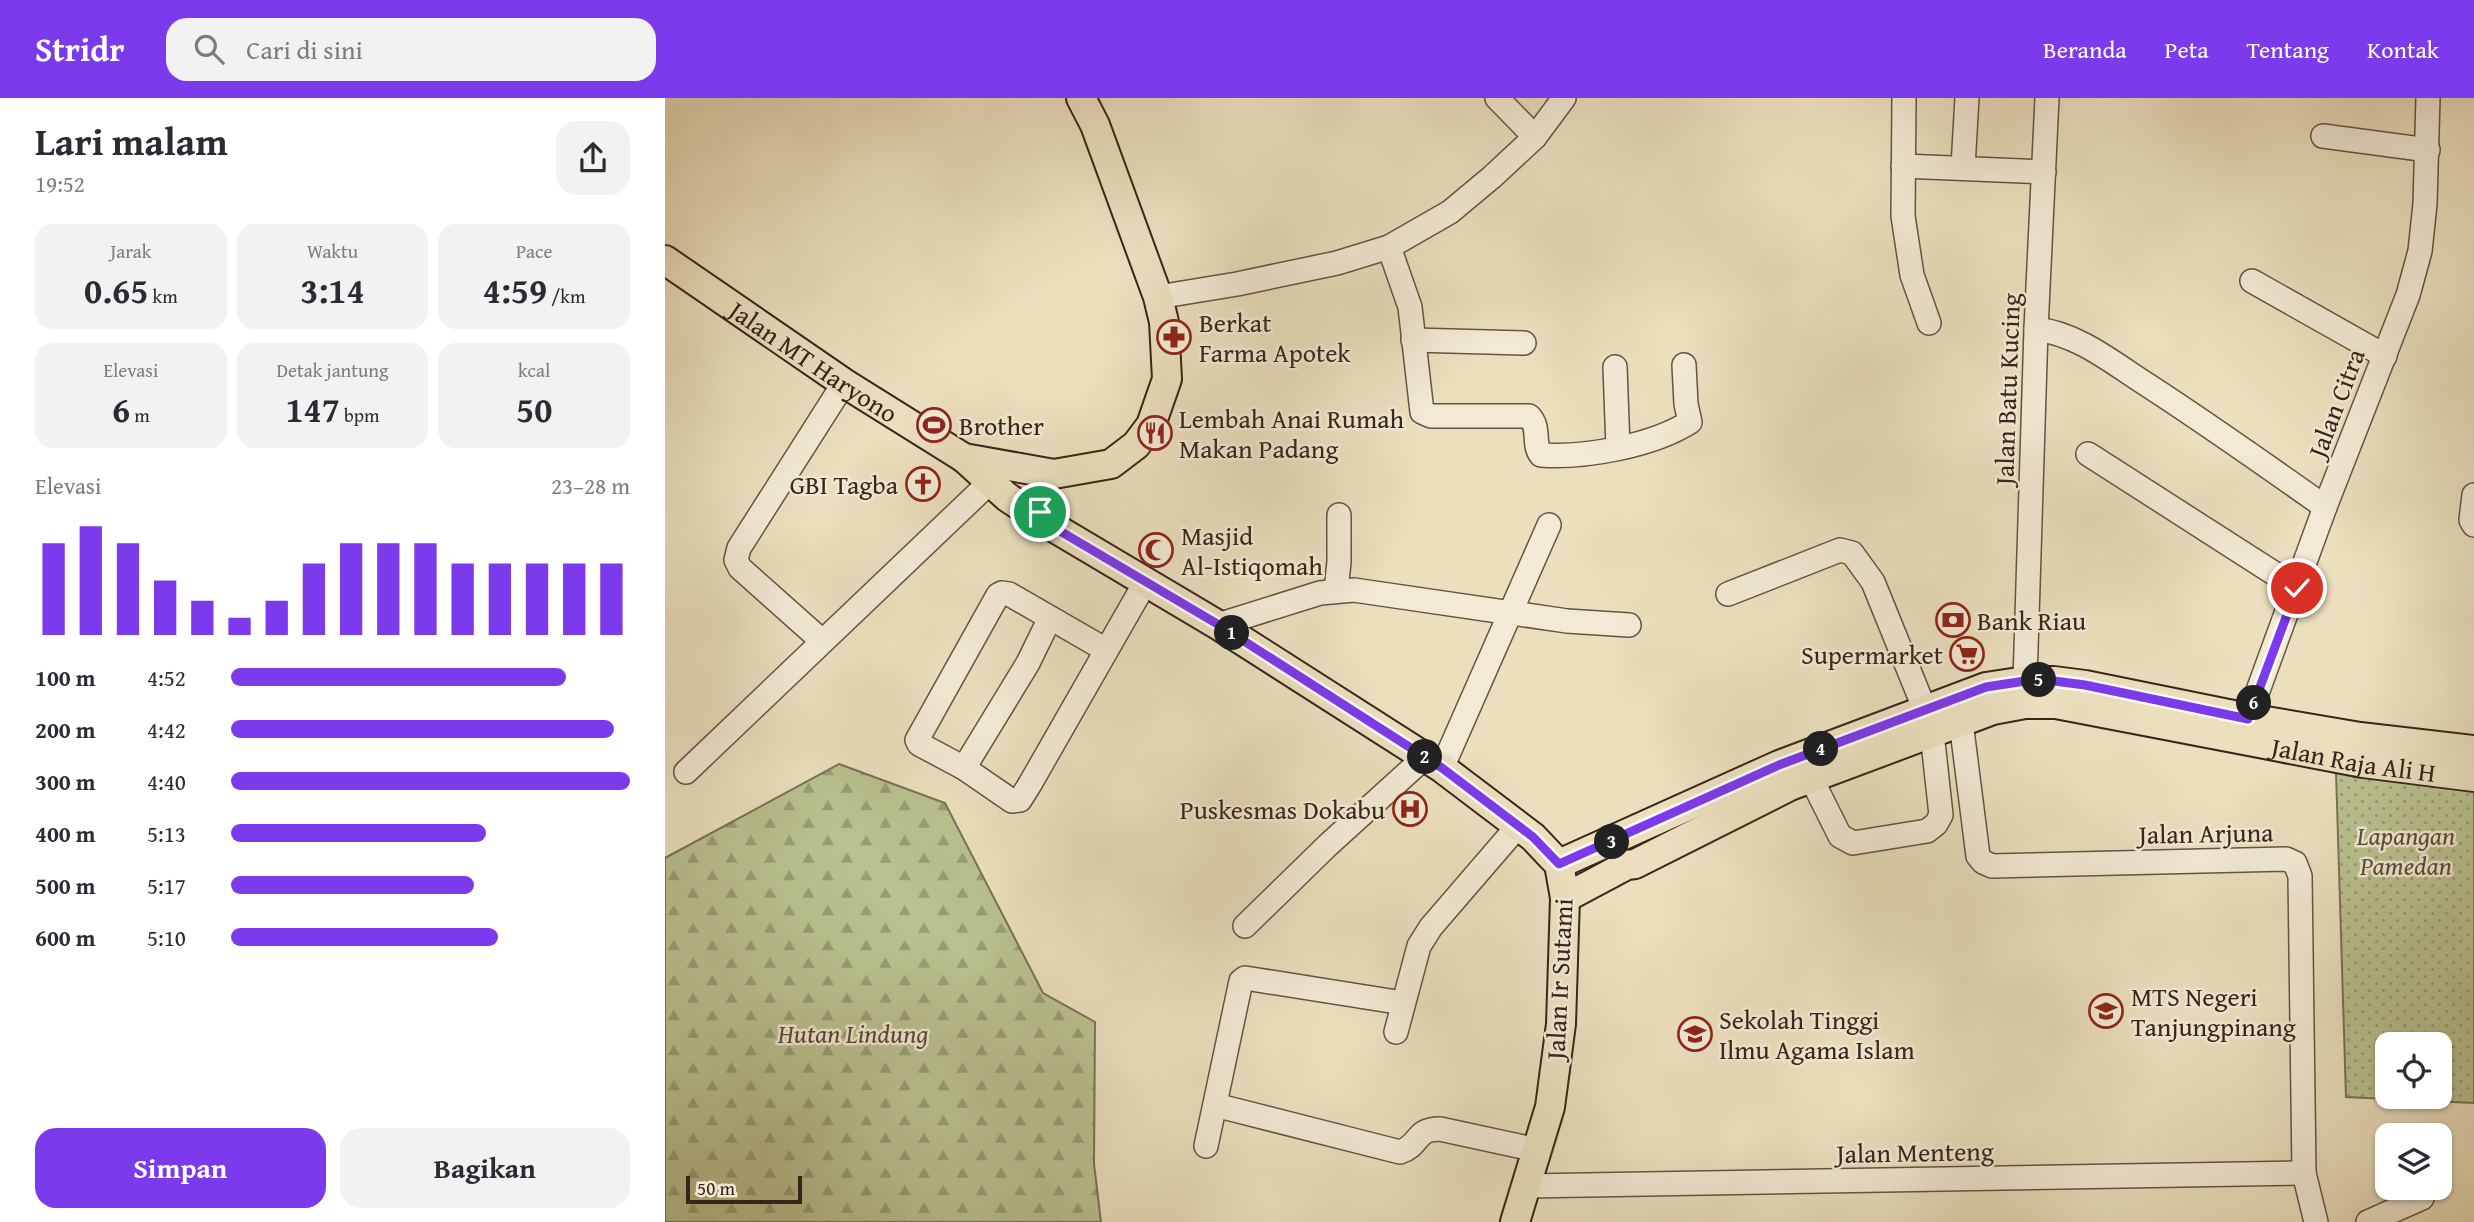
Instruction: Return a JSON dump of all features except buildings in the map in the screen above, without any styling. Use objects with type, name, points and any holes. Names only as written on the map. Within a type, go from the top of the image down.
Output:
[{"type":"main road","points":[[964,458],[1054,474],[1111,464],[1136,444],[1151,425],[1167,379],[1164,322],[1159,297],[1095,125],[1081,98]]},
{"type":"main road","name":"Jalan MT Haryono","points":[[665,260],[844,383],[964,458]]},
{"type":"main road","name":"Jalan Ir Sutami","points":[[964,458],[989,483],[1043,521],[1219,625],[1433,763],[1533,837],[1559,864],[1565,898],[1561,1024],[1550,1107],[1515,1222]]},
{"type":"main road","points":[[1043,521],[1038,492],[1042,483],[1054,474]]},
{"type":"main road","points":[[1559,864],[1779,765],[1928,722],[1986,687],[2025,681],[2055,693],[2085,685],[2248,719],[2360,737],[2474,750]]},
{"type":"main road","name":"Jalan Raja Ali H","points":[[1565,898],[1627,865],[1635,864],[1790,786],[1928,722],[1961,722],[2055,693],[2363,763],[2474,777]]},
{"type":"street","points":[[1497,98],[1535,137]]},
{"type":"street","points":[[1159,297],[1336,263],[1389,247],[1450,212],[1492,177],[1535,137],[1564,98]]},
{"type":"street","points":[[1904,98],[1903,216],[1912,275],[1929,323]]},
{"type":"street","points":[[1963,167],[1966,98]]},
{"type":"street","name":"Jalan Batu Kucing","points":[[2025,681],[2036,329],[2047,98]]},
{"type":"street","name":"Jalan Citra","points":[[2248,719],[2325,507],[2408,295],[2420,251],[2428,150],[2428,98]]},
{"type":"street","points":[[2323,136],[2428,150]]},
{"type":"street","points":[[1903,166],[2045,173]]},
{"type":"street","points":[[1389,247],[1409,307],[1422,412],[1431,416],[1529,416],[1535,422],[1537,451],[1541,455],[1602,452],[1673,432],[1689,422],[1684,365]]},
{"type":"street","points":[[2252,281],[2385,356]]},
{"type":"street","points":[[2036,329],[2052,331],[2082,343],[2233,441],[2325,507]]},
{"type":"street","points":[[1413,340],[1524,343]]},
{"type":"street","points":[[1615,367],[1618,448]]},
{"type":"street","points":[[822,641],[740,568],[736,560],[739,548],[844,383]]},
{"type":"street","points":[[2088,454],[2297,588]]},
{"type":"street","points":[[686,772],[989,483]]},
{"type":"street","points":[[2474,495],[2471,520],[2474,525]]},
{"type":"street","points":[[1336,590],[1339,515]]},
{"type":"street","points":[[1245,926],[1328,845],[1433,763],[1510,613],[1549,525]]},
{"type":"street","points":[[1728,594],[1840,550],[1851,553],[1873,582],[1928,722],[1941,815],[1936,824],[1927,831],[1853,843],[1840,836],[1811,778]]},
{"type":"street","points":[[1106,650],[1009,594],[997,595],[917,740],[919,744],[964,768],[1012,801],[1020,800],[1145,583]]},
{"type":"street","points":[[1219,625],[1336,590],[1387,593],[1567,621],[1629,625]]},
{"type":"street","points":[[964,768],[1028,663],[1050,618]]},
{"type":"street","name":"Jalan Arjuna","points":[[1961,722],[1978,856],[1992,866],[2286,859],[2295,863],[2299,876],[2304,1173],[2316,1222]]},
{"type":"street","points":[[1396,1032],[1419,946],[1431,927],[1518,826]]},
{"type":"street","points":[[1206,1146],[1239,987],[1245,978],[1403,1003]]},
{"type":"street","points":[[1215,1105],[1400,1152],[1409,1149],[1420,1134],[1428,1129],[1440,1129],[1537,1150]]},
{"type":"street","name":"Jalan Menteng","points":[[1527,1186],[2304,1173]]},
{"type":"street","points":[[2368,1222],[2418,1200]]},
{"type":"green space","name":"Hutan Lindung","points":[[839,764],[945,803],[1043,993],[1095,1022],[1094,1164],[1101,1222],[665,1222],[665,858]]},
{"type":"green space","name":"Lapangan Pamedan","points":[[2336,772],[2474,790],[2474,1103],[2452,1102],[2452,1032],[2375,1032],[2375,1098],[2346,1097]]},
{"type":"place","name":"Berkat Farma Apotek","points":[[1174,337]]},
{"type":"place","name":"Brother","points":[[934,425]]},
{"type":"place","name":"Lembah Anai Rumah Makan Padang","points":[[1155,433]]},
{"type":"place","name":"GBI Tagba","points":[[923,484]]},
{"type":"place","name":"Masjid Al-Istiqomah","points":[[1156,550]]},
{"type":"place","name":"Bank Riau","points":[[1953,620]]},
{"type":"place","name":"Supermarket","points":[[1967,654]]},
{"type":"place","name":"Puskesmas Dokabu","points":[[1410,809]]},
{"type":"place","name":"MTS Negeri Tanjungpinang","points":[[2106,1011]]},
{"type":"place","name":"Sekolah Tinggi Ilmu Agama Islam","points":[[1695,1034]]},
{"type":"route","points":[[1040,512],[1043,521],[1219,625],[1442,768],[1533,837],[1559,864],[1779,765],[1986,687],[2025,681],[2054,681],[2248,719],[2297,588]]}]
